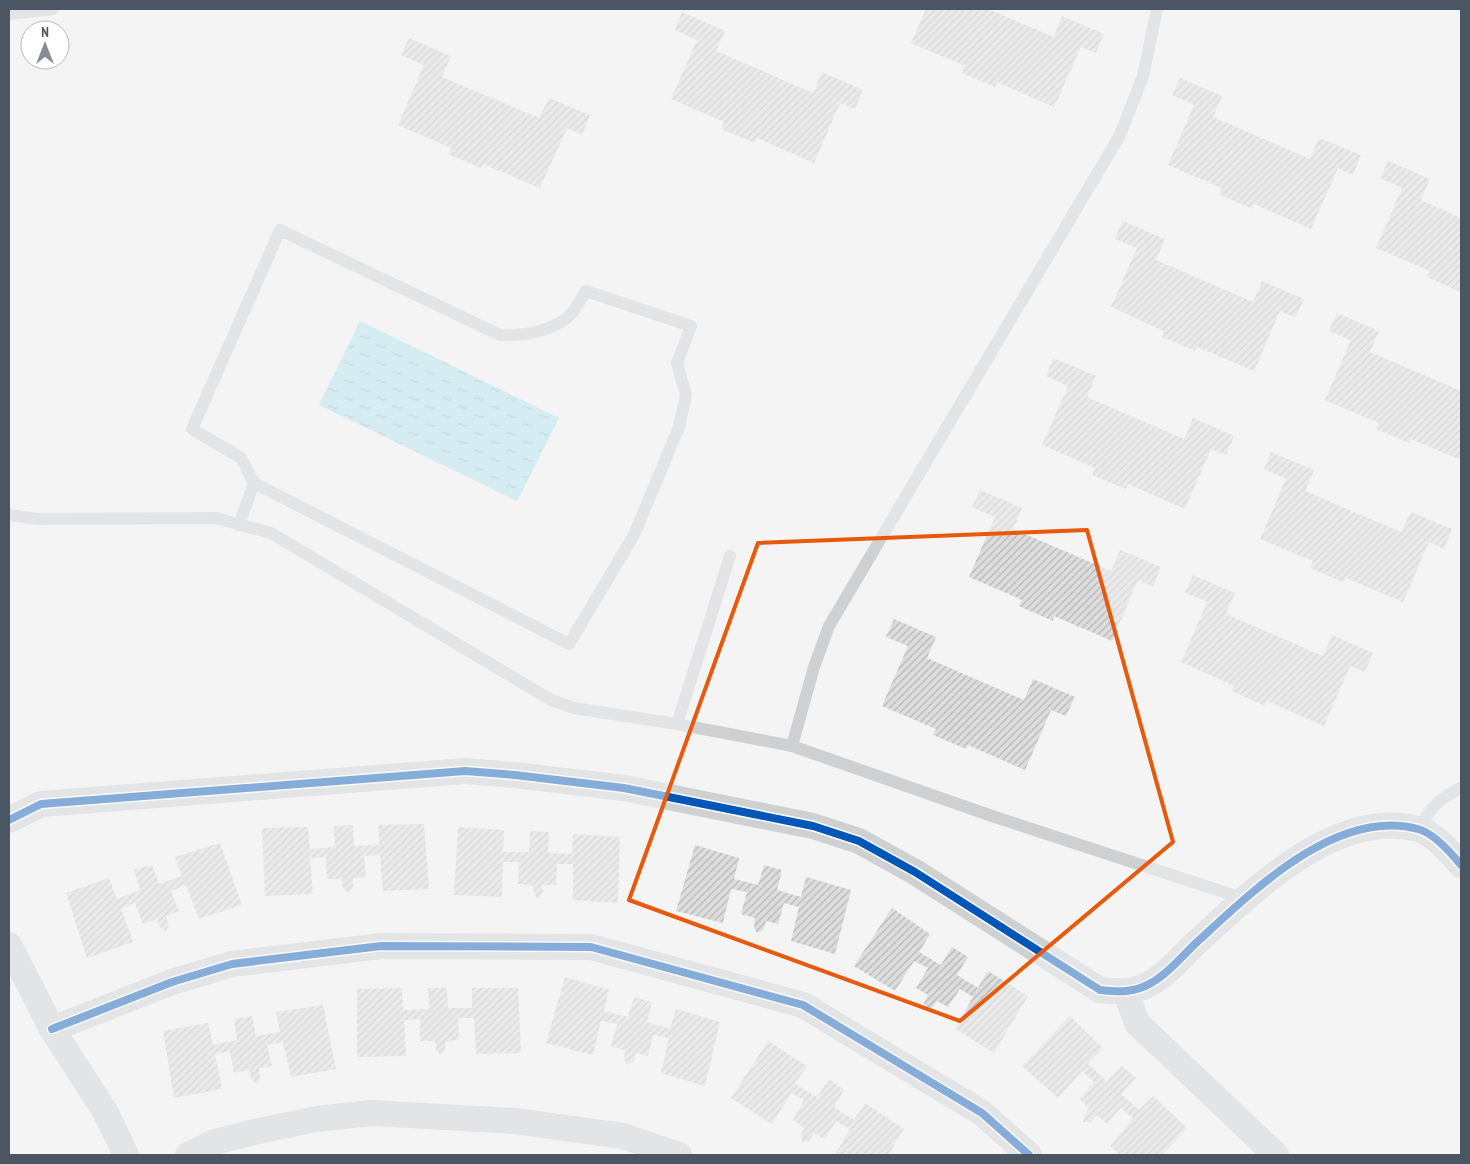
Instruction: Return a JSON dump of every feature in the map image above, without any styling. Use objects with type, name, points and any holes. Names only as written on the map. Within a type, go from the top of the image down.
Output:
[{"type":"street","points":[[9,820],[41,804],[465,771],[624,788],[813,826],[859,841],[915,872],[1100,990],[1126,993],[1152,983],[1269,877],[1310,851],[1338,837],[1380,826],[1419,829],[1448,849],[1461,866]]},
{"type":"street","points":[[9,945],[52,1029],[106,1113],[126,1155]]},
{"type":"street","points":[[52,1029],[172,982],[232,964],[381,946],[591,947],[804,1006],[982,1113],[1029,1155]]},
{"type":"street","points":[[1126,993],[1137,1023],[1276,1155]]},
{"type":"street","points":[[188,1155],[215,1142],[254,1132],[316,1119],[371,1113],[515,1121],[623,1136],[679,1155]]},
{"type":"lane","points":[[9,14],[53,9]]},
{"type":"lane","points":[[792,746],[814,667],[829,626],[1120,135],[1143,76],[1157,9]]},
{"type":"lane","points":[[239,524],[254,483],[242,458],[192,429],[280,230],[500,335],[518,336],[544,330],[569,316],[586,291],[691,326],[677,363],[686,395],[679,427],[634,535],[569,644],[254,483]]},
{"type":"lane","points":[[9,515],[37,519],[216,518],[271,533],[552,700],[574,708],[677,724],[792,746],[992,816],[1245,899]]},
{"type":"lane","points":[[677,724],[730,556]]},
{"type":"lane","points":[[1419,829],[1428,812],[1442,797],[1461,788]]},
{"type":"highlighted area","points":[[1087,530],[1173,842],[960,1021],[629,900],[758,543]]},
{"type":"water","points":[[360,321],[559,418],[517,501],[319,405]]},
{"type":"building","points":[[926,9],[988,9],[1054,37],[1062,16],[1104,34],[1096,53],[1081,47],[1054,107],[997,82],[995,87],[962,73],[965,66],[911,43]]},
{"type":"building","points":[[682,12],[725,31],[716,51],[813,93],[822,72],[863,90],[855,109],[840,103],[814,163],[757,138],[755,143],[721,129],[724,122],[671,99],[697,40],[675,30]]},
{"type":"building","points":[[409,38],[451,56],[442,77],[539,118],[549,98],[590,115],[582,135],[567,128],[540,188],[483,164],[481,168],[448,154],[451,148],[398,125],[424,65],[401,55]]},
{"type":"building","points":[[1180,78],[1222,96],[1213,117],[1310,159],[1319,138],[1361,155],[1353,175],[1338,168],[1311,229],[1254,204],[1252,209],[1219,194],[1222,188],[1168,165],[1194,105],[1172,95]]},
{"type":"building","points":[[1388,161],[1430,179],[1421,200],[1461,218],[1460,292],[1427,277],[1430,271],[1376,248],[1402,188],[1380,178]]},
{"type":"building","points":[[1122,221],[1165,239],[1156,260],[1253,302],[1262,281],[1304,299],[1295,317],[1280,311],[1254,371],[1197,347],[1195,351],[1162,337],[1164,331],[1111,307],[1137,248],[1115,239]]},
{"type":"building","points":[[1337,313],[1379,331],[1370,352],[1461,391],[1461,460],[1411,439],[1409,443],[1376,429],[1379,423],[1325,400],[1351,340],[1329,331]]},
{"type":"building","points":[[1053,358],[1096,376],[1087,397],[1184,439],[1193,418],[1234,436],[1226,455],[1211,449],[1185,509],[1128,484],[1126,489],[1092,475],[1095,468],[1042,445],[1068,386],[1046,376]]},
{"type":"building","points":[[1271,452],[1314,470],[1305,491],[1401,532],[1411,512],[1452,529],[1444,549],[1429,542],[1403,602],[1346,578],[1343,582],[1310,568],[1313,561],[1260,539],[1286,479],[1264,469]]},
{"type":"building","points":[[980,490],[1022,508],[1013,529],[1111,571],[1120,550],[1161,567],[1153,587],[1138,580],[1112,641],[1054,616],[1053,621],[1019,606],[1022,600],[969,577],[995,517],[972,507]]},
{"type":"building","points":[[1193,575],[1235,593],[1226,614],[1323,656],[1332,635],[1373,653],[1365,672],[1350,666],[1324,726],[1267,701],[1265,706],[1232,691],[1234,686],[1181,662],[1207,602],[1185,593]]},
{"type":"building","points":[[894,619],[936,637],[927,658],[1024,700],[1033,679],[1075,697],[1066,716],[1051,710],[1025,770],[968,745],[966,749],[933,735],[936,729],[882,706],[908,646],[886,637]]},
{"type":"building","points":[[424,824],[429,889],[383,891],[380,855],[364,856],[366,877],[353,878],[353,888],[348,893],[343,888],[342,879],[327,879],[326,857],[310,858],[313,894],[265,896],[262,828],[308,827],[310,849],[335,847],[334,826],[353,825],[354,846],[379,845],[378,825]]},
{"type":"building","points":[[458,827],[504,830],[503,852],[529,852],[530,831],[549,832],[548,853],[572,854],[573,834],[620,837],[618,903],[573,900],[573,864],[557,864],[556,885],[543,885],[542,895],[538,899],[534,894],[533,885],[518,884],[519,862],[503,862],[502,897],[454,895]]},
{"type":"building","points":[[220,843],[242,905],[199,919],[186,885],[171,891],[179,911],[166,916],[169,925],[166,931],[160,927],[157,919],[143,924],[135,903],[121,908],[133,942],[87,958],[66,893],[109,878],[117,899],[140,890],[134,870],[152,865],[159,884],[182,876],[175,857]]},
{"type":"building","points":[[695,845],[739,858],[734,879],[758,885],[764,865],[782,870],[777,890],[801,897],[806,877],[851,890],[835,954],[791,941],[799,907],[784,903],[778,924],[766,921],[763,930],[757,933],[754,927],[755,918],[741,914],[747,892],[731,889],[723,923],[676,911]]},
{"type":"building","points":[[892,908],[930,934],[919,952],[941,965],[952,947],[968,957],[957,975],[978,988],[988,971],[1028,996],[994,1053],[955,1029],[973,997],[960,989],[948,1007],[937,1001],[932,1008],[925,1010],[924,1003],[928,995],[916,988],[928,968],[914,961],[895,991],[854,966]]},
{"type":"building","points":[[565,977],[609,990],[604,1011],[628,1017],[634,997],[652,1002],[647,1022],[670,1029],[676,1009],[720,1022],[705,1086],[661,1073],[669,1038],[653,1035],[648,1056],[636,1053],[633,1062],[627,1065],[624,1059],[625,1050],[611,1046],[617,1024],[601,1021],[593,1055],[546,1043]]},
{"type":"building","points":[[402,988],[403,1010],[429,1009],[428,988],[447,988],[448,1008],[472,1008],[472,988],[518,988],[521,1053],[476,1054],[474,1018],[458,1018],[459,1040],[446,1041],[445,1050],[441,1055],[436,1050],[435,1041],[420,1041],[420,1019],[404,1020],[406,1056],[357,1057],[357,989]]},
{"type":"building","points":[[323,1005],[336,1069],[291,1077],[283,1042],[267,1045],[272,1066],[259,1068],[260,1078],[257,1084],[251,1079],[249,1070],[234,1073],[230,1051],[215,1054],[222,1089],[174,1098],[163,1031],[208,1023],[213,1045],[237,1040],[234,1019],[252,1016],[256,1036],[280,1032],[276,1012]]},
{"type":"building","points":[[1070,1016],[1103,1048],[1088,1064],[1107,1081],[1122,1066],[1136,1078],[1121,1094],[1139,1110],[1153,1096],[1187,1128],[1162,1155],[1120,1155],[1110,1146],[1133,1118],[1121,1108],[1107,1124],[1097,1115],[1090,1122],[1083,1122],[1089,1108],[1079,1099],[1094,1082],[1082,1071],[1058,1098],[1022,1066]]},
{"type":"building","points":[[768,1041],[807,1066],[795,1084],[817,1097],[829,1079],[844,1090],[834,1107],[854,1120],[865,1103],[904,1129],[888,1155],[835,1155],[850,1129],[836,1121],[825,1139],[814,1133],[809,1141],[802,1142],[801,1135],[804,1128],[793,1120],[804,1100],[791,1093],[772,1124],[731,1098]]},
{"type":"cycle path","points":[[9,820],[41,804],[465,771],[624,788],[813,826],[859,841],[915,872],[1100,990],[1114,991],[1139,989],[1157,979],[1269,879],[1297,859],[1326,842],[1356,830],[1387,826],[1418,829],[1436,839],[1461,865]]},
{"type":"cycle path","points":[[52,1029],[172,982],[232,964],[381,946],[591,947],[803,1005],[982,1113],[1029,1155]]}]
